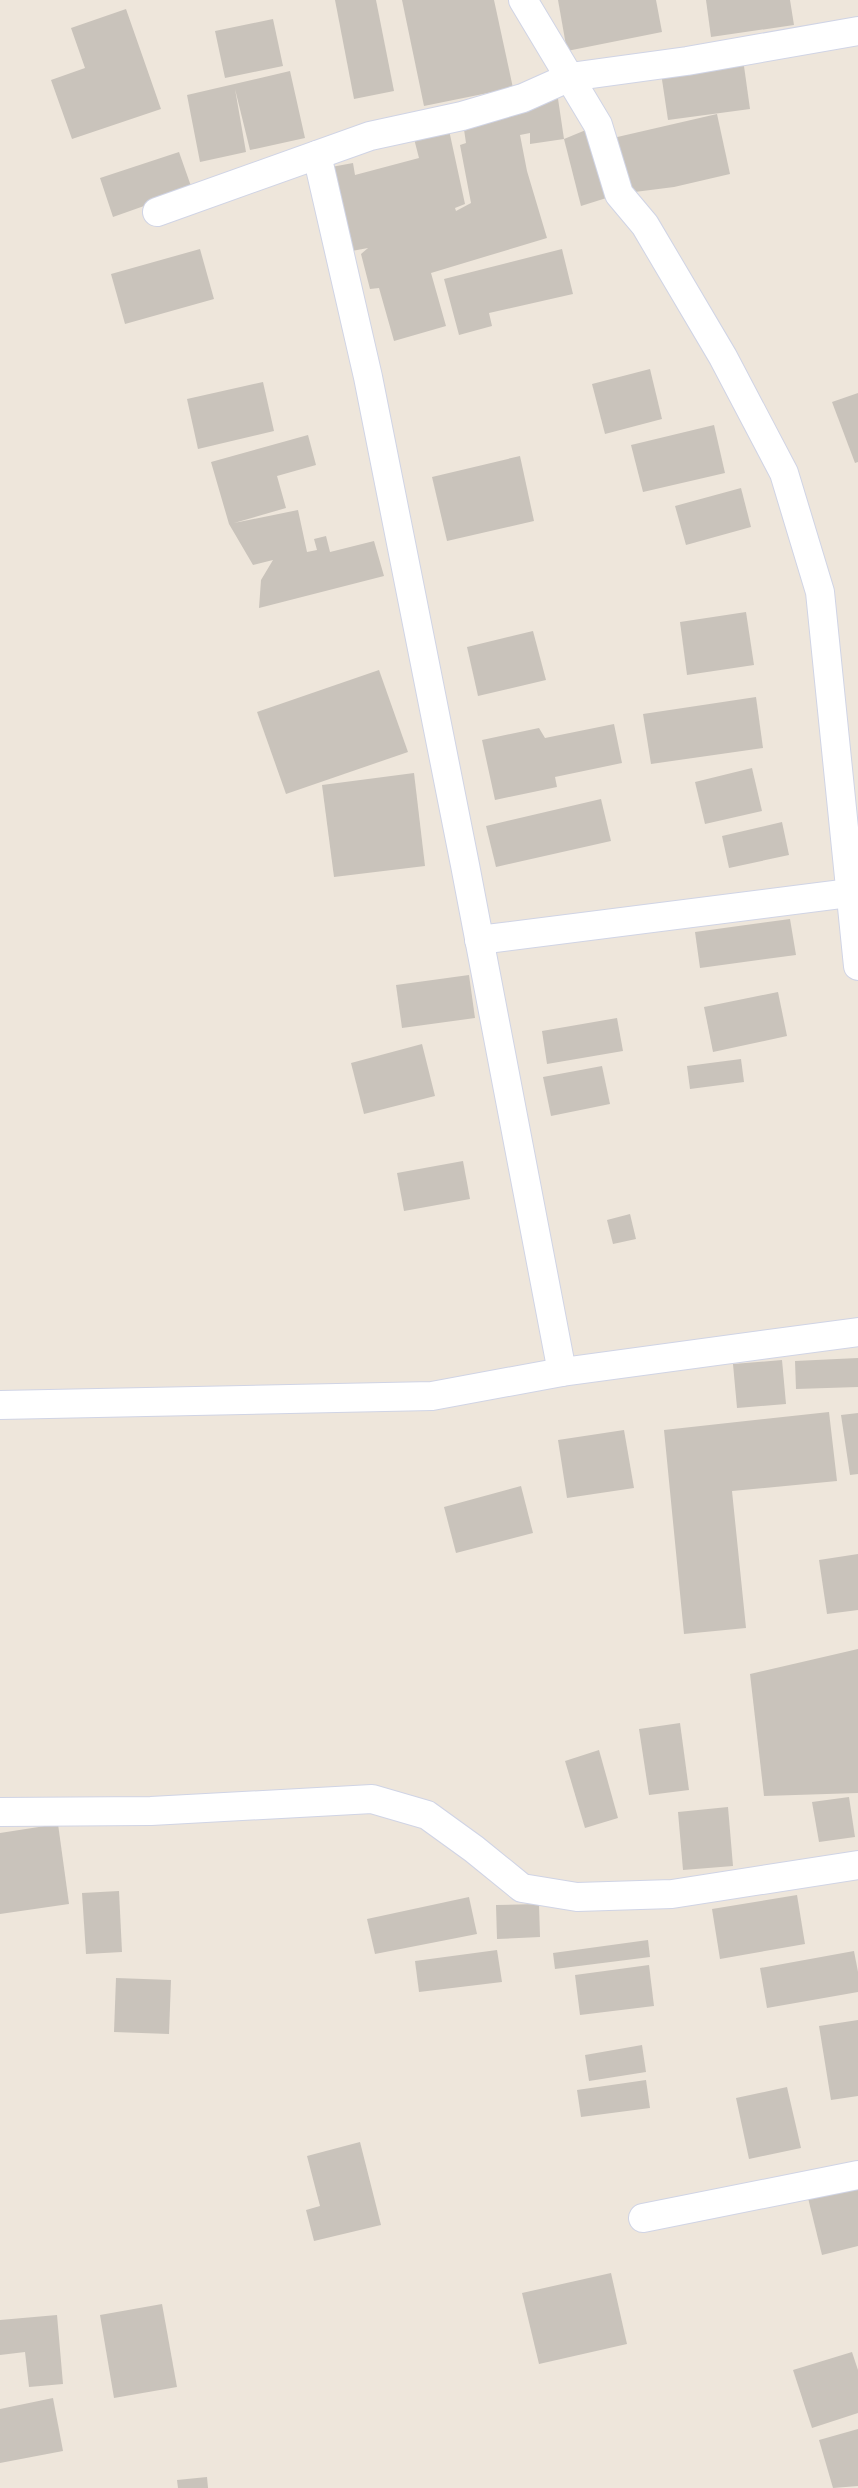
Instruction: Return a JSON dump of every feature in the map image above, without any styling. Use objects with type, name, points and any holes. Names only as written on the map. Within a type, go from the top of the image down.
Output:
[{"type":"street","points":[[523,0],[598,125],[619,194],[645,225],[724,357],[784,473],[820,592],[854,892],[858,966]]},
{"type":"street","points":[[157,212],[370,136],[462,116],[523,98],[570,77],[687,61],[858,31]]},
{"type":"street","points":[[317,155],[368,377],[480,940],[562,1372]]},
{"type":"street","points":[[480,940],[854,892]]},
{"type":"street","points":[[0,1406],[432,1396],[562,1372],[858,1332]]},
{"type":"street","points":[[0,1812],[151,1811],[372,1799],[427,1815],[474,1849],[522,1888],[577,1898],[672,1894],[858,1865]]},
{"type":"street","points":[[643,2218],[858,2174]]},
{"type":"building","points":[[335,0],[376,0],[394,91],[354,99]]},
{"type":"building","points":[[402,0],[494,0],[513,88],[424,106]]},
{"type":"building","points":[[558,0],[656,0],[662,32],[567,51]]},
{"type":"building","points":[[706,0],[790,0],[794,25],[711,37]]},
{"type":"building","points":[[126,9],[161,109],[72,139],[51,80],[85,68],[71,28]]},
{"type":"building","points":[[273,19],[283,66],[225,78],[215,31]]},
{"type":"building","points":[[743,59],[750,109],[668,120],[661,73]]},
{"type":"building","points":[[290,71],[305,138],[250,150],[235,89],[246,152],[200,162],[187,95]]},
{"type":"building","points":[[557,92],[564,139],[530,144],[530,133],[520,135],[527,171],[547,238],[431,273],[446,326],[394,341],[379,288],[370,289],[361,254],[368,248],[341,253],[326,168],[353,163],[355,175],[419,158],[411,127],[449,130],[465,204],[455,208],[456,211],[471,203],[460,145],[466,143],[462,116]]},
{"type":"building","points":[[717,114],[730,174],[674,187],[619,194],[613,138]]},
{"type":"building","points":[[598,125],[619,194],[581,206],[564,139]]},
{"type":"building","points":[[179,152],[192,189],[113,217],[100,178]]},
{"type":"building","points":[[200,249],[214,299],[125,324],[111,274]]},
{"type":"building","points":[[562,249],[573,294],[489,313],[492,326],[459,335],[444,279]]},
{"type":"building","points":[[650,369],[662,419],[605,434],[592,384]]},
{"type":"building","points":[[263,382],[274,431],[198,449],[187,399]]},
{"type":"building","points":[[858,393],[858,462],[855,463],[832,402]]},
{"type":"building","points":[[714,425],[725,473],[643,492],[631,445]]},
{"type":"building","points":[[308,435],[316,465],[277,476],[286,508],[234,523],[298,510],[307,552],[317,550],[314,539],[326,536],[330,552],[374,541],[384,576],[259,608],[261,580],[273,560],[253,565],[229,524],[211,462]]},
{"type":"building","points":[[520,456],[534,521],[447,541],[432,477]]},
{"type":"building","points":[[741,488],[751,527],[686,545],[675,506]]},
{"type":"building","points":[[746,612],[754,665],[687,675],[680,622]]},
{"type":"building","points":[[533,631],[546,680],[478,696],[467,647]]},
{"type":"building","points":[[379,670],[408,752],[286,794],[257,712]]},
{"type":"building","points":[[756,697],[763,748],[651,764],[643,714]]},
{"type":"building","points":[[614,724],[622,763],[555,777],[557,787],[495,800],[482,740],[539,728],[545,738]]},
{"type":"building","points":[[752,768],[762,811],[705,824],[695,782]]},
{"type":"building","points":[[414,773],[425,866],[334,877],[322,785]]},
{"type":"building","points":[[601,799],[611,841],[496,867],[486,826]]},
{"type":"building","points":[[782,822],[789,855],[729,868],[722,836]]},
{"type":"building","points":[[790,919],[796,955],[700,968],[695,932]]},
{"type":"building","points":[[469,975],[475,1018],[402,1028],[396,985]]},
{"type":"building","points":[[778,992],[787,1036],[713,1052],[704,1007]]},
{"type":"building","points":[[617,1018],[623,1051],[547,1064],[542,1031]]},
{"type":"building","points":[[422,1044],[435,1096],[364,1114],[351,1063]]},
{"type":"building","points":[[741,1059],[744,1082],[690,1089],[687,1066]]},
{"type":"building","points":[[602,1066],[610,1104],[551,1116],[543,1077]]},
{"type":"building","points":[[463,1161],[470,1199],[404,1211],[397,1173]]},
{"type":"building","points":[[630,1214],[636,1239],[613,1244],[607,1220]]},
{"type":"building","points":[[858,1358],[858,1387],[796,1389],[795,1361]]},
{"type":"building","points":[[782,1360],[786,1404],[737,1408],[733,1364]]},
{"type":"building","points":[[829,1412],[837,1481],[732,1491],[746,1628],[684,1634],[664,1430]]},
{"type":"building","points":[[858,1413],[858,1474],[850,1475],[841,1415]]},
{"type":"building","points":[[624,1430],[634,1488],[567,1498],[558,1440]]},
{"type":"building","points":[[521,1486],[533,1533],[456,1553],[444,1507]]},
{"type":"building","points":[[858,1554],[858,1610],[827,1614],[819,1560]]},
{"type":"building","points":[[858,1649],[858,1793],[764,1796],[750,1674]]},
{"type":"building","points":[[680,1723],[689,1790],[649,1795],[639,1729]]},
{"type":"building","points":[[599,1750],[618,1818],[585,1828],[565,1761]]},
{"type":"building","points":[[849,1797],[855,1837],[819,1842],[812,1802]]},
{"type":"building","points":[[728,1807],[733,1866],[683,1870],[678,1812]]},
{"type":"building","points":[[58,1824],[69,1904],[0,1914],[0,1833]]},
{"type":"building","points":[[119,1891],[122,1952],[86,1954],[82,1893]]},
{"type":"building","points":[[797,1895],[805,1944],[720,1959],[712,1909]]},
{"type":"building","points":[[469,1897],[477,1934],[375,1954],[367,1919]]},
{"type":"building","points":[[539,1904],[540,1937],[497,1939],[496,1905]]},
{"type":"building","points":[[648,1940],[650,1957],[555,1969],[553,1953]]},
{"type":"building","points":[[497,1950],[502,1982],[419,1992],[415,1961]]},
{"type":"building","points":[[854,1951],[858,1972],[858,1992],[767,2008],[760,1968]]},
{"type":"building","points":[[649,1965],[654,2006],[580,2015],[575,1975]]},
{"type":"building","points":[[116,1978],[171,1980],[169,2034],[114,2032]]},
{"type":"building","points":[[858,2020],[858,2096],[831,2100],[819,2026]]},
{"type":"building","points":[[642,2045],[646,2072],[589,2081],[585,2055]]},
{"type":"building","points":[[646,2080],[650,2108],[581,2117],[577,2090]]},
{"type":"building","points":[[787,2087],[801,2148],[749,2159],[736,2098]]},
{"type":"building","points":[[360,2142],[381,2225],[314,2241],[306,2210],[320,2206],[307,2156]]},
{"type":"building","points":[[858,2186],[858,2246],[822,2255],[808,2198]]},
{"type":"building","points":[[611,2273],[627,2344],[539,2364],[522,2293]]},
{"type":"building","points":[[162,2304],[177,2387],[114,2398],[100,2315]]},
{"type":"building","points":[[57,2315],[63,2384],[29,2387],[25,2352],[0,2355],[0,2320]]},
{"type":"building","points":[[852,2352],[858,2370],[858,2413],[812,2428],[793,2370]]},
{"type":"building","points":[[53,2398],[63,2451],[0,2463],[0,2409]]},
{"type":"building","points":[[858,2429],[858,2486],[833,2488],[819,2440]]},
{"type":"building","points":[[207,2477],[208,2488],[178,2488],[177,2480]]}]
